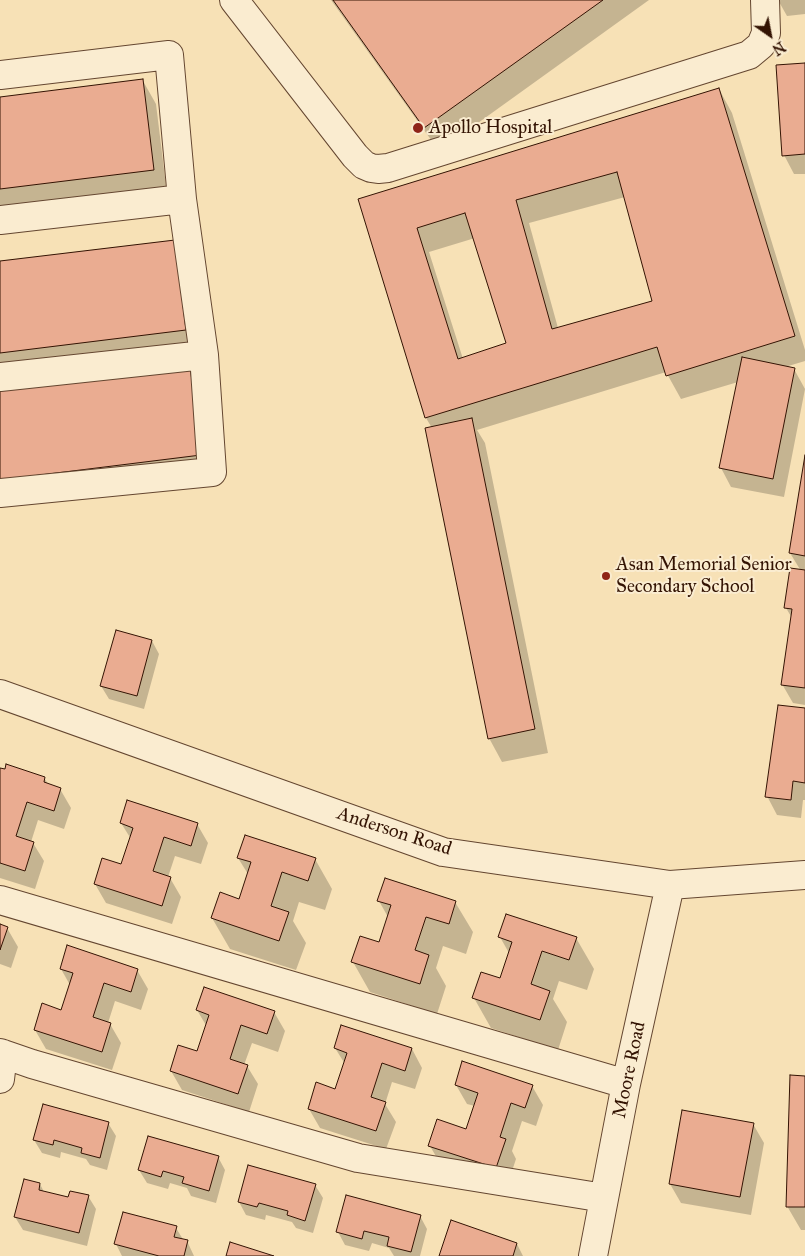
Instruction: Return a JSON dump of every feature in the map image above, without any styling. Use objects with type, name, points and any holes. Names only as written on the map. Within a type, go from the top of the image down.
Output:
[{"type":"street","points":[[234,0],[355,156],[364,165],[378,169],[388,168],[749,55],[761,45],[766,33],[765,0]]},
{"type":"street","points":[[0,75],[169,55],[182,199],[204,355],[212,472],[0,493]]},
{"type":"street","points":[[0,220],[182,199]]},
{"type":"street","points":[[0,377],[204,355]]},
{"type":"street","name":"Anderson Road","points":[[0,694],[443,852],[670,885],[805,875]]},
{"type":"street","name":"Moore Road","points":[[593,1256],[626,1084],[670,885]]},
{"type":"street","points":[[0,900],[626,1084]]},
{"type":"street","points":[[1,1062],[42,1066],[358,1158],[604,1198]]},
{"type":"building","points":[[333,0],[603,0],[424,128]]},
{"type":"building","points":[[805,63],[805,154],[782,156],[776,65]]},
{"type":"building","points":[[143,79],[154,170],[0,189],[0,97]]},
{"type":"building","points":[[719,88],[795,336],[666,376],[657,347],[425,418],[358,199]],"holes":[[[617,172],[652,301],[552,329],[516,200]],[[465,213],[506,343],[458,359],[417,228]]]},
{"type":"building","points":[[175,240],[186,330],[0,353],[0,261]]},
{"type":"building","points":[[742,357],[795,368],[773,479],[719,468]]},
{"type":"building","points":[[190,365],[201,455],[0,480],[0,388]]},
{"type":"building","points":[[472,418],[535,729],[488,739],[425,428]]},
{"type":"building","points":[[805,455],[805,556],[789,553]]},
{"type":"building","points":[[790,568],[805,570],[805,688],[781,685],[792,609],[784,608]]},
{"type":"building","points":[[116,630],[152,640],[137,696],[100,686]]},
{"type":"building","points":[[778,705],[805,708],[805,783],[793,781],[791,800],[765,797]]},
{"type":"building","points":[[6,764],[45,777],[44,782],[61,788],[54,811],[27,802],[16,836],[34,842],[25,871],[0,863],[0,768],[5,769]]},
{"type":"building","points":[[127,800],[198,823],[191,846],[164,837],[153,871],[171,877],[162,906],[94,884],[102,858],[121,864],[133,828],[120,823]]},
{"type":"building","points":[[245,835],[316,858],[308,881],[282,872],[271,906],[289,912],[279,941],[211,918],[220,892],[239,899],[251,862],[237,858]]},
{"type":"building","points":[[385,878],[456,901],[449,924],[426,917],[415,950],[429,955],[420,984],[351,962],[360,936],[379,942],[391,905],[377,901]]},
{"type":"building","points":[[506,914],[577,937],[569,960],[542,951],[531,984],[550,991],[540,1020],[472,998],[481,972],[500,978],[512,942],[498,937]]},
{"type":"building","points":[[0,924],[8,927],[0,950]]},
{"type":"building","points":[[67,945],[138,969],[131,992],[104,983],[93,1017],[111,1023],[102,1052],[34,1030],[42,1003],[61,1010],[73,973],[60,969]]},
{"type":"building","points":[[204,987],[275,1011],[267,1034],[241,1025],[230,1059],[248,1065],[238,1094],[170,1071],[178,1045],[197,1051],[209,1015],[196,1010]]},
{"type":"building","points":[[341,1025],[412,1048],[405,1071],[382,1063],[371,1097],[386,1102],[376,1131],[308,1109],[316,1082],[335,1089],[347,1053],[334,1048]]},
{"type":"building","points":[[462,1061],[533,1085],[525,1108],[511,1103],[500,1137],[506,1139],[496,1168],[428,1146],[437,1119],[466,1129],[478,1093],[455,1085]]},
{"type":"building","points":[[790,1075],[805,1076],[805,1207],[786,1207]]},
{"type":"building","points":[[43,1104],[109,1122],[100,1158],[81,1153],[82,1148],[54,1140],[53,1145],[33,1140]]},
{"type":"building","points":[[682,1110],[754,1123],[740,1197],[669,1184]]},
{"type":"building","points":[[148,1136],[219,1156],[209,1191],[182,1183],[184,1177],[163,1171],[161,1177],[138,1170]]},
{"type":"building","points":[[248,1165],[316,1184],[305,1221],[287,1215],[288,1211],[259,1203],[257,1207],[238,1202]]},
{"type":"building","points":[[24,1179],[40,1183],[39,1190],[68,1197],[70,1191],[89,1195],[79,1233],[14,1217]]},
{"type":"building","points":[[346,1195],[421,1215],[411,1252],[387,1246],[389,1237],[364,1231],[362,1239],[336,1232]]},
{"type":"building","points":[[123,1212],[177,1226],[174,1237],[188,1240],[184,1256],[159,1256],[114,1244]]},
{"type":"building","points":[[451,1220],[517,1243],[513,1256],[439,1256]]},
{"type":"building","points":[[230,1242],[274,1256],[226,1256]]},
{"type":"place","name":"Apollo Hospital","points":[[418,128]]},
{"type":"place","name":"Asan Memorial Senior Secondary School","points":[[606,576]]}]
